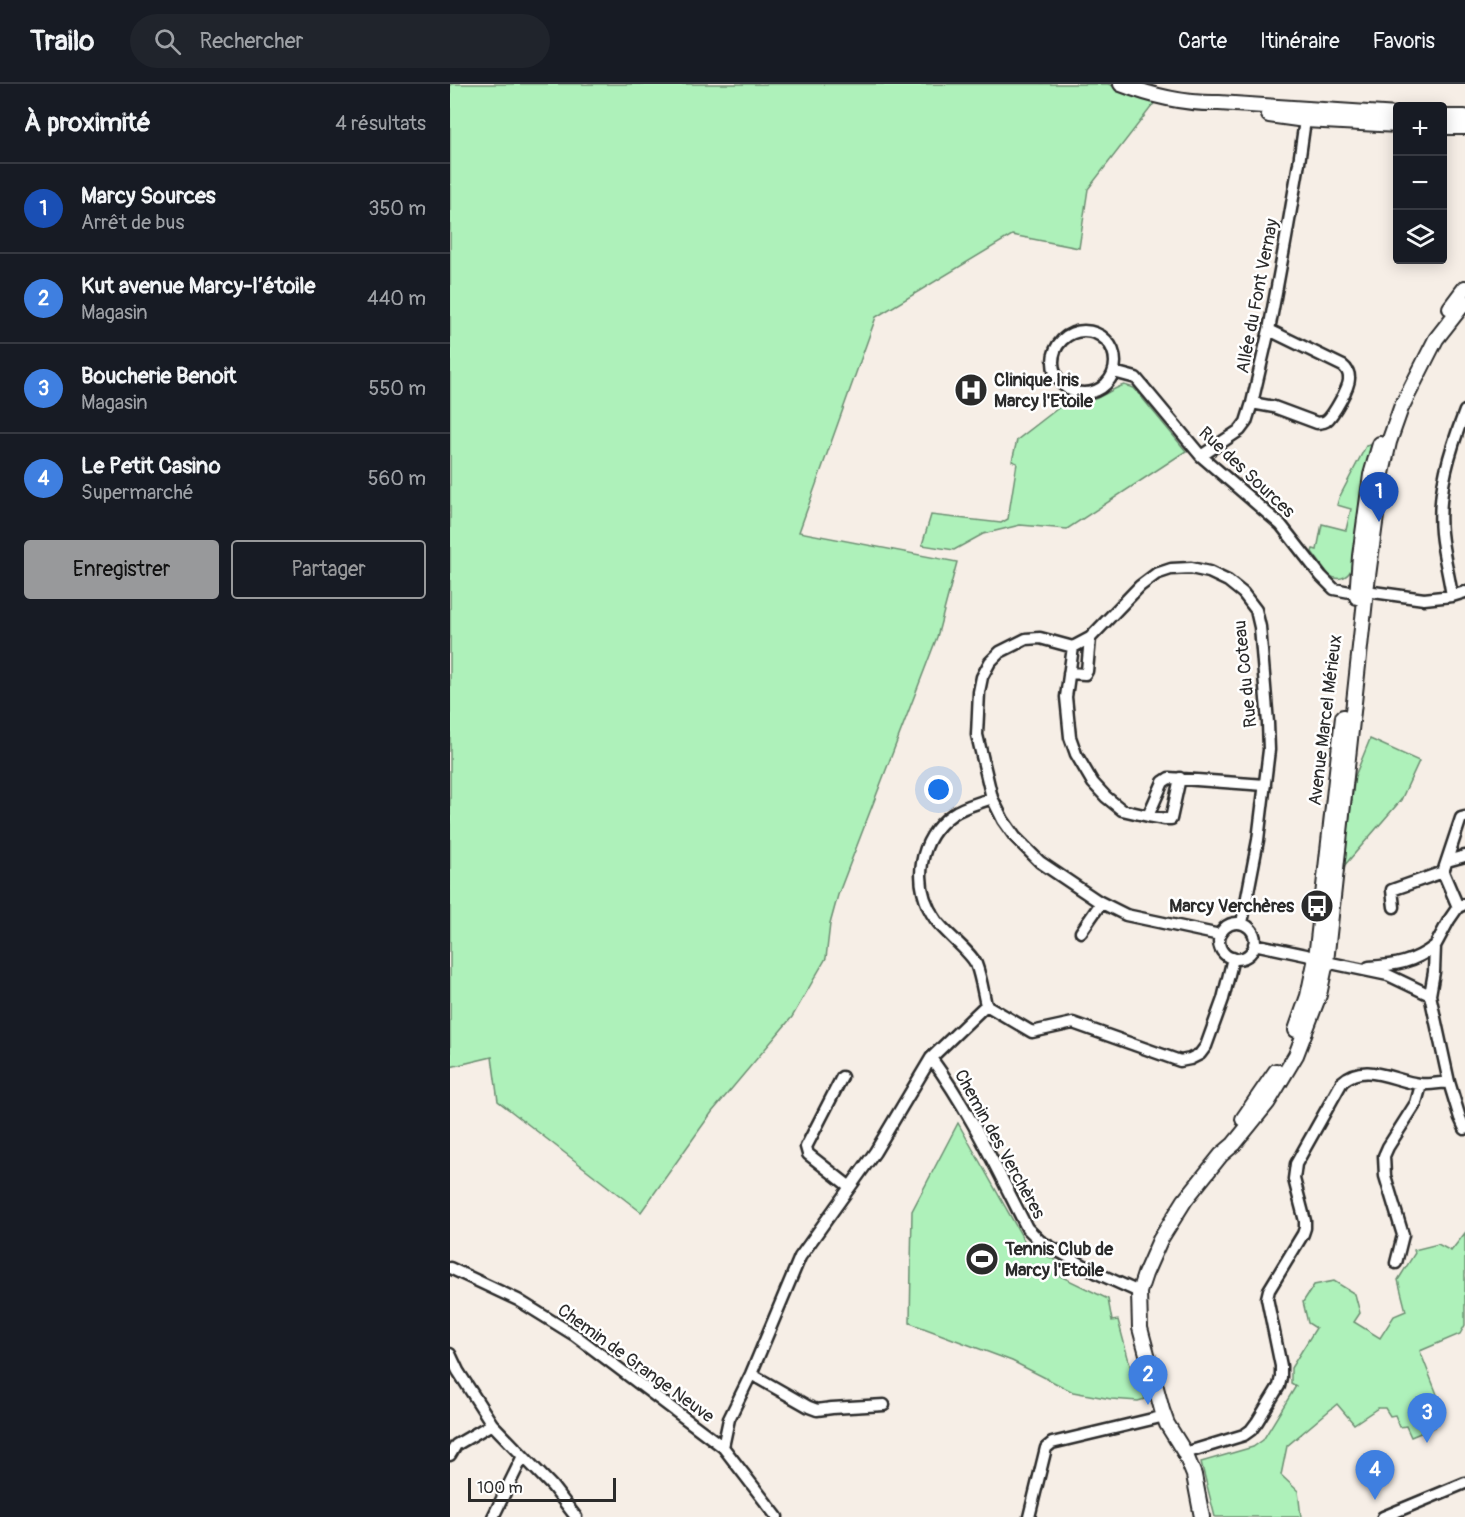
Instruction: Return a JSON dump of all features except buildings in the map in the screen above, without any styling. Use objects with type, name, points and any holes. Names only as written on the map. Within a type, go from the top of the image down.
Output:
[{"type":"main road","points":[[1121,84],[1143,93],[1240,111],[1305,120],[1393,125]]},
{"type":"main road","points":[[1205,104],[1393,115]]},
{"type":"main road","points":[[1447,117],[1465,117]]},
{"type":"main road","points":[[1447,127],[1465,127]]},
{"type":"main road","name":"Avenue Marcel Mérieux","points":[[1362,591],[1360,556],[1371,475],[1381,438],[1392,406],[1427,336],[1465,288]]},
{"type":"main road","name":"Avenue Marcel Mérieux","points":[[1201,1516],[1194,1475],[1185,1453],[1164,1416],[1140,1328],[1139,1292],[1160,1240],[1185,1200],[1221,1155],[1227,1139],[1289,1052],[1321,960],[1362,591],[1381,478],[1389,442],[1401,408],[1436,339],[1465,303]]},
{"type":"street","points":[[1305,120],[1309,115],[1352,117],[1356,112]]},
{"type":"street","name":"Allée du Font Vernay","points":[[1201,456],[1240,430],[1246,422],[1252,403],[1269,330],[1305,120]]},
{"type":"street","points":[[1252,403],[1274,407],[1317,423],[1324,422],[1334,412],[1349,384],[1349,374],[1342,366],[1269,330]]},
{"type":"street","points":[[1080,331],[1090,331],[1099,334],[1112,347],[1115,356],[1114,372],[1102,387],[1094,391],[1084,393],[1075,391],[1067,388],[1057,376],[1054,369],[1054,353],[1067,336],[1080,331]]},
{"type":"street","name":"Rue des Sources","points":[[1114,372],[1136,378],[1201,456],[1281,525],[1334,589],[1424,599],[1465,592]]},
{"type":"street","points":[[1452,596],[1441,532],[1442,498],[1448,462],[1465,411]]},
{"type":"street","name":"Rue du Coteau","points":[[1073,647],[1090,638],[1140,586],[1156,574],[1171,569],[1191,568],[1209,572],[1228,581],[1243,593],[1256,610],[1260,627],[1269,750],[1256,857],[1242,923]]},
{"type":"street","points":[[1180,778],[1171,819],[1122,810],[1093,783],[1076,754],[1069,729],[1066,697],[1073,647],[1040,638],[1026,639],[1000,652],[990,662],[982,677],[978,692],[977,735],[992,798],[1015,837],[1040,862],[1101,903],[1126,915],[1220,935]]},
{"type":"street","points":[[1069,673],[1085,674],[1087,671],[1090,638]]},
{"type":"street","points":[[1148,816],[1163,782],[1169,778],[1265,785]]},
{"type":"street","points":[[992,798],[955,812],[942,822],[924,854],[920,870],[925,902],[941,927],[976,963],[986,1005],[1032,1032],[1073,1023],[1180,1061],[1200,1054],[1206,1046],[1233,958]]},
{"type":"street","points":[[1356,968],[1407,962],[1422,956],[1435,946],[1449,920],[1461,906],[1443,873],[1461,818],[1465,817]]},
{"type":"street","points":[[1447,861],[1465,856]]},
{"type":"street","points":[[1394,907],[1392,890],[1443,873]]},
{"type":"street","points":[[1081,932],[1101,903]]},
{"type":"street","points":[[1242,923],[1252,930],[1253,948],[1243,958],[1233,958],[1220,949],[1220,935],[1224,927],[1229,924],[1242,923]]},
{"type":"street","points":[[1254,944],[1388,975],[1430,995]]},
{"type":"street","points":[[1435,946],[1430,995],[1449,1082],[1465,1129]]},
{"type":"street","points":[[723,1447],[729,1419],[751,1374],[800,1257],[875,1152],[931,1058],[986,1005]]},
{"type":"street","name":"Chemin des Verchères","points":[[931,1058],[967,1112],[1027,1228],[1040,1241],[1099,1274],[1139,1292]]},
{"type":"street","points":[[1185,1453],[1244,1435],[1251,1430],[1279,1386],[1281,1366],[1267,1298],[1269,1290],[1305,1228],[1294,1179],[1296,1164],[1342,1082],[1355,1074],[1367,1072],[1421,1085],[1449,1082]]},
{"type":"street","points":[[842,1077],[806,1147],[808,1154],[850,1187]]},
{"type":"street","points":[[1396,1263],[1403,1235],[1386,1176],[1384,1156],[1416,1103],[1421,1085]]},
{"type":"street","name":"Chemin de Grange Neuve","points":[[450,1268],[518,1300],[576,1336],[723,1447],[777,1517]]},
{"type":"street","points":[[450,1354],[458,1371],[492,1424],[552,1486],[576,1517]]},
{"type":"street","points":[[751,1374],[817,1410],[884,1405]]},
{"type":"street","points":[[1029,1517],[1046,1448],[1052,1443],[1164,1416]]},
{"type":"street","points":[[450,1455],[456,1445],[492,1424]]},
{"type":"street","points":[[493,1517],[523,1456]]},
{"type":"street","points":[[1383,1517],[1465,1483]]},
{"type":"green space","points":[[450,84],[1108,84],[1156,101],[1088,189],[1079,248],[1012,235],[876,317],[799,532],[957,562],[937,637],[838,895],[830,924],[826,958],[792,1017],[712,1112],[641,1212],[498,1101],[492,1057],[450,1067]]},
{"type":"green space","points":[[1124,385],[1134,388],[1186,451],[1067,529],[1020,525],[983,534],[954,550],[922,545],[931,515],[1001,523],[1008,519],[1017,463],[1012,461],[1017,440],[1070,399],[1092,400]]},
{"type":"green space","points":[[1371,445],[1360,505],[1353,565],[1344,577],[1333,577],[1312,552],[1313,549],[1317,550],[1322,524],[1346,530],[1351,509],[1337,505],[1339,498],[1366,446]]},
{"type":"green space","points":[[1370,739],[1419,761],[1401,800],[1343,867],[1355,776]]},
{"type":"green space","name":"Tennis Club de Marcy l'Etoile","points":[[958,1123],[1025,1242],[1033,1249],[1062,1263],[1056,1274],[1108,1299],[1112,1321],[1118,1320],[1135,1384],[1143,1391],[1145,1399],[1138,1401],[1111,1399],[1073,1392],[1012,1361],[910,1323],[912,1211]]},
{"type":"green space","points":[[1465,1233],[1465,1325],[1460,1334],[1420,1351],[1440,1402],[1427,1407],[1435,1427],[1411,1437],[1406,1426],[1400,1427],[1395,1415],[1390,1416],[1385,1408],[1378,1408],[1354,1424],[1337,1404],[1287,1446],[1281,1475],[1298,1491],[1301,1517],[1215,1517],[1201,1462],[1253,1447],[1263,1440],[1296,1386],[1291,1383],[1291,1368],[1316,1328],[1308,1323],[1303,1302],[1314,1285],[1334,1281],[1355,1294],[1360,1313],[1354,1322],[1380,1338],[1394,1316],[1406,1311],[1398,1280],[1415,1253],[1414,1250],[1438,1244],[1451,1251]]},
{"type":"place","name":"Clinique Iris Marcy l'Etoile","points":[[971,390]]},
{"type":"place","name":"Marcy Sources","points":[[1379,522]]},
{"type":"place","name":"Marcy Verchères","points":[[1317,906]]},
{"type":"place","name":"Tennis Club de Marcy l'Etoile","points":[[982,1259]]},
{"type":"place","name":"Kut avenue Marcy-l’étoile","points":[[1148,1405]]},
{"type":"place","name":"Boucherie Benoit","points":[[1427,1443]]},
{"type":"place","name":"Le Petit Casino","points":[[1375,1500]]}]
